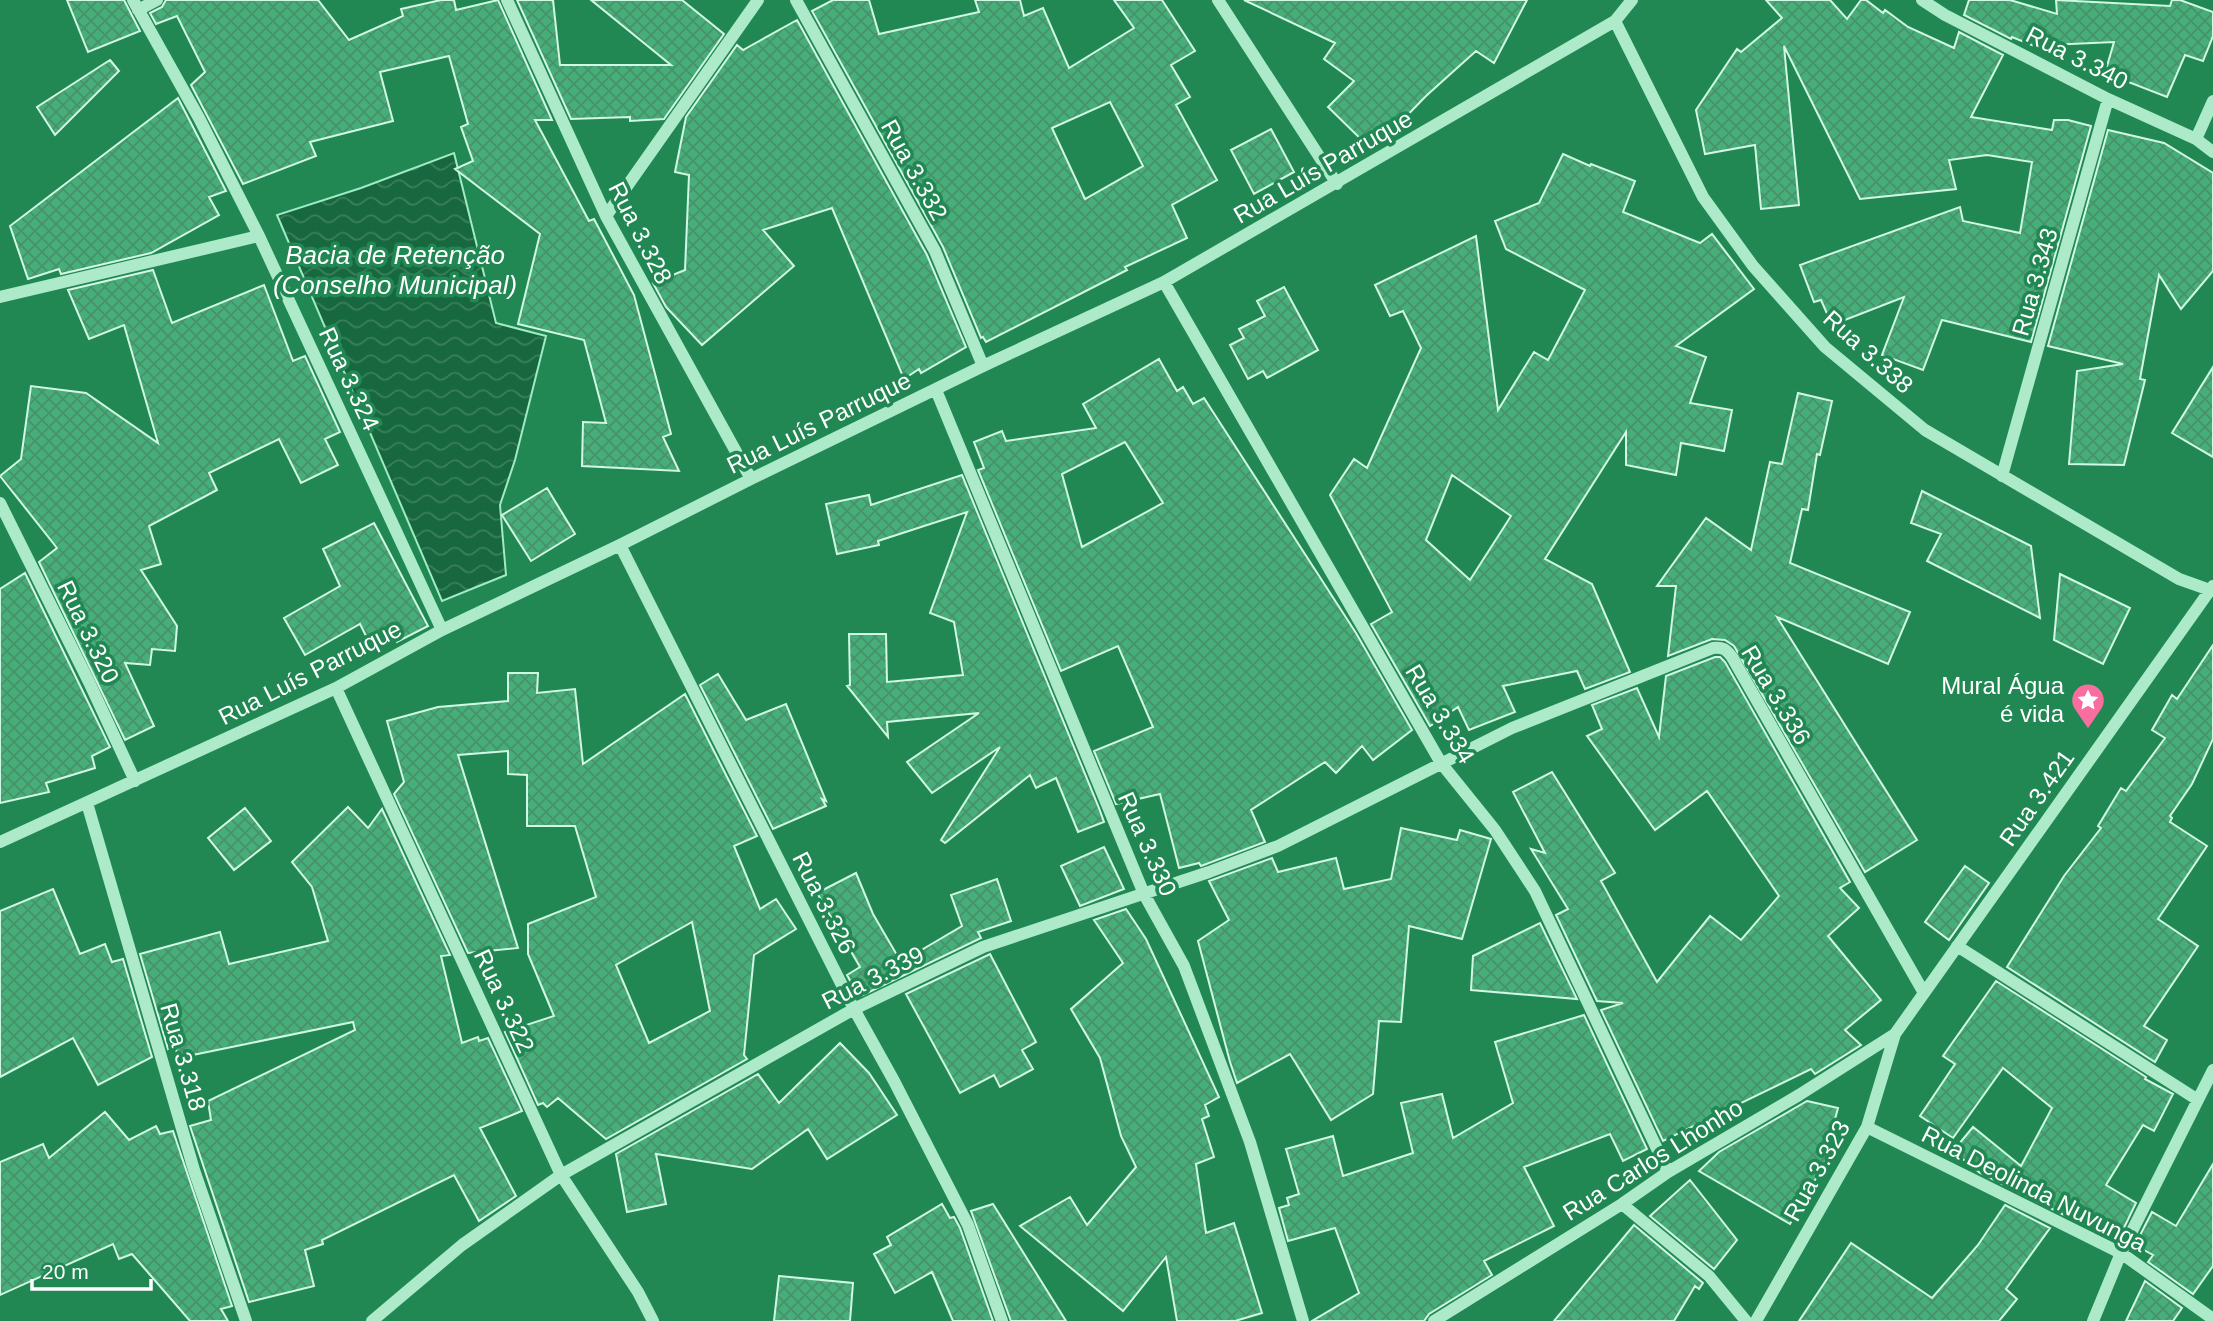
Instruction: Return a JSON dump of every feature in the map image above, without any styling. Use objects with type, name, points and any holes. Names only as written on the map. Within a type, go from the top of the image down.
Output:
[{"type":"street","points":[[135,5],[158,0]]},
{"type":"street","name":"Rua 3.328","points":[[507,0],[606,216],[751,479]]},
{"type":"street","points":[[606,216],[758,0]]},
{"type":"street","name":"Rua 3.332","points":[[796,0],[935,251],[983,366]]},
{"type":"street","points":[[1218,0],[1337,184]]},
{"type":"street","name":"Rua Luís Parruque","points":[[0,842],[336,688],[442,630],[983,366],[1164,282],[1615,21],[1632,0]]},
{"type":"street","name":"Rua 3.340","points":[[1922,0],[1945,15],[2108,99],[2196,139],[2213,152]]},
{"type":"street","name":"Rua 3.324","points":[[135,5],[199,118],[259,236],[442,630]]},
{"type":"street","name":"Rua 3.338","points":[[1615,21],[1703,197],[1752,266],[1825,347],[1925,430],[2179,579],[2212,589]]},
{"type":"street","name":"Rua 3.343","points":[[2003,476],[2108,99]]},
{"type":"street","points":[[2196,139],[2213,101]]},
{"type":"street","points":[[0,297],[259,236]]},
{"type":"street","name":"Rua 3.334","points":[[1164,282],[1441,763],[1495,830],[1535,891],[1668,1172]]},
{"type":"street","name":"Rua 3.330","points":[[936,390],[1144,894],[1184,966],[1250,1142],[1303,1321]]},
{"type":"street","name":"Rua 3.320","points":[[0,503],[135,781]]},
{"type":"street","name":"Rua 3.326","points":[[620,545],[854,1009],[968,1225],[1002,1321]]},
{"type":"street","name":"Rua 3.421","points":[[1895,1034],[2212,589]]},
{"type":"street","name":"Rua 3.336","points":[[1441,763],[1512,728],[1721,647],[1727,650],[1924,993]]},
{"type":"street","name":"Rua 3.322","points":[[336,688],[561,1175],[638,1292],[653,1321]]},
{"type":"street","name":"Rua 3.339","points":[[372,1321],[462,1245],[561,1175],[854,1009],[983,947],[1209,872],[1278,846],[1441,763]]},
{"type":"street","name":"Rua 3.318","points":[[87,803],[194,1170],[247,1321]]},
{"type":"street","points":[[1957,946],[2198,1100]]},
{"type":"street","name":"Rua Carlos Lhonho","points":[[1434,1321],[1622,1205],[1668,1172],[1895,1034]]},
{"type":"street","name":"Rua 3.323","points":[[1755,1321],[1867,1127],[1895,1034]]},
{"type":"street","points":[[2093,1321],[2121,1253],[2213,1070]]},
{"type":"street","name":"Rua Deolinda Nuvunga","points":[[1867,1127],[2121,1253],[2213,1320]]},
{"type":"street","points":[[1622,1205],[1709,1276],[1746,1321]]},
{"type":"water","name":"Bacia de Retenção (Conselho Municipal)","points":[[454,153],[496,323],[546,336],[515,460],[500,505],[506,575],[442,601],[277,215],[361,188]]},
{"type":"building","points":[[67,0],[124,0],[140,31],[88,52]]},
{"type":"building","points":[[166,0],[318,0],[349,40],[403,16],[401,9],[441,0],[454,0],[456,10],[498,0],[552,120],[535,120],[589,221],[594,219],[634,295],[671,434],[663,437],[679,471],[582,466],[583,422],[606,423],[584,340],[518,324],[540,234],[455,169],[473,161],[461,127],[468,124],[449,56],[380,72],[393,121],[310,142],[316,156],[243,184],[191,85],[205,72],[177,16],[156,24],[150,13],[162,7]]},
{"type":"building","points":[[517,0],[553,0],[560,65],[671,65],[591,0],[682,0],[724,34],[664,119],[571,119]]},
{"type":"building","points":[[833,0],[869,0],[879,34],[979,12],[975,0],[1020,0],[1024,16],[1043,8],[1069,68],[1134,28],[1114,0],[1162,0],[1195,51],[1171,65],[1190,97],[1176,105],[1217,180],[1172,205],[1187,238],[1125,267],[1127,270],[986,342],[981,338],[943,247],[812,11]],"holes":[[[1110,102],[1143,166],[1085,199],[1052,128]]]},
{"type":"building","points":[[1244,0],[1527,0],[1494,63],[1476,51],[1426,96],[1394,132],[1370,148],[1328,107],[1354,81],[1324,59],[1335,43]]},
{"type":"building","points":[[1766,0],[1830,0],[1847,19],[1861,0],[1866,0],[1908,27],[1954,48],[1959,32],[2003,55],[1971,117],[2052,130],[2054,120],[2068,120],[2091,126],[2031,342],[1942,320],[1923,370],[1882,355],[1904,297],[1832,325],[1821,300],[1814,302],[1800,265],[1960,207],[1963,221],[2020,233],[2032,162],[1987,155],[1949,160],[1956,189],[1860,199],[1784,46],[1799,205],[1761,209],[1755,145],[1705,154],[1696,110],[1737,49],[1741,52],[1782,18]]},
{"type":"building","points":[[1969,0],[2010,0],[2057,14],[2056,0],[2170,6],[2172,0],[2180,0],[2213,12],[2213,36],[2203,61],[2185,55],[2167,97],[2105,73],[2114,42],[2049,45],[2047,51],[2012,37],[2011,39],[1964,15]]},
{"type":"building","points":[[797,20],[927,255],[966,347],[921,373],[919,369],[904,379],[832,208],[763,230],[794,266],[702,345],[666,307],[653,283],[685,270],[689,175],[675,172],[686,117],[737,45],[743,50]]},
{"type":"building","points":[[110,60],[119,71],[55,135],[37,107]]},
{"type":"building","points":[[178,98],[226,191],[209,197],[219,215],[151,253],[61,274],[59,269],[28,279],[10,226]]},
{"type":"building","points":[[1271,129],[1294,172],[1254,194],[1231,150]]},
{"type":"building","points":[[2108,130],[2164,143],[2213,173],[2213,271],[2181,309],[2159,275],[2140,379],[2145,380],[2124,465],[2069,464],[2077,371],[2123,364],[2048,346]]},
{"type":"building","points":[[1563,154],[1635,181],[1623,212],[1700,243],[1712,234],[1754,289],[1676,346],[1706,357],[1690,403],[1732,410],[1724,451],[1681,443],[1676,475],[1626,465],[1626,432],[1545,559],[1592,584],[1630,672],[1585,689],[1577,671],[1503,686],[1515,712],[1469,730],[1458,707],[1430,726],[1371,624],[1392,612],[1330,495],[1354,459],[1367,468],[1421,348],[1403,311],[1390,316],[1375,285],[1476,236],[1498,410],[1534,352],[1548,360],[1585,290],[1506,249],[1495,221],[1539,203]],"holes":[[[1452,475],[1511,516],[1470,580],[1426,540]]]},
{"type":"building","points":[[153,270],[172,323],[264,285],[293,361],[305,356],[340,432],[325,439],[338,465],[301,483],[279,439],[209,473],[217,490],[149,526],[161,564],[141,570],[177,626],[175,651],[152,649],[150,665],[125,663],[154,726],[125,740],[39,562],[57,548],[0,476],[21,459],[31,386],[86,393],[158,443],[124,325],[89,339],[68,290]]},
{"type":"building","points":[[1284,287],[1318,350],[1267,378],[1263,371],[1248,379],[1230,345],[1244,338],[1239,329],[1265,316],[1257,301]]},
{"type":"building","points":[[1159,359],[1177,391],[1183,387],[1193,404],[1204,398],[1356,633],[1412,730],[1373,760],[1362,746],[1336,773],[1325,762],[1251,810],[1265,842],[1201,866],[1199,863],[1179,868],[1160,794],[1116,804],[1094,751],[1153,727],[1118,646],[1061,671],[978,470],[984,468],[974,442],[1002,431],[1006,441],[1096,428],[1083,404]],"holes":[[[1125,442],[1163,503],[1082,547],[1062,474]]]},
{"type":"building","points":[[2213,367],[2213,457],[2172,433]]},
{"type":"building","points":[[1798,393],[1832,401],[1820,455],[1817,454],[1808,510],[1802,509],[1790,563],[1910,612],[1888,664],[1777,617],[1917,840],[1865,872],[1734,646],[1725,640],[1712,639],[1668,656],[1676,586],[1657,586],[1706,518],[1751,550],[1770,462],[1782,464]]},
{"type":"building","points":[[962,475],[1104,822],[1078,832],[1056,778],[1036,788],[1030,775],[945,843],[941,840],[1000,747],[932,793],[907,762],[979,713],[887,722],[888,737],[847,686],[850,685],[849,634],[886,634],[887,682],[963,675],[954,622],[930,613],[967,512],[878,541],[879,545],[837,554],[826,504],[869,495],[871,505]]},
{"type":"building","points":[[547,488],[575,534],[531,561],[502,515]]},
{"type":"building","points":[[1922,491],[2031,546],[2040,618],[1927,561],[1941,534],[1911,523]]},
{"type":"building","points":[[374,523],[428,626],[397,642],[391,629],[368,640],[360,624],[305,655],[284,618],[340,586],[323,549]]},
{"type":"building","points":[[25,573],[110,747],[92,756],[95,768],[46,783],[49,792],[0,803],[0,589]]},
{"type":"building","points":[[2060,574],[2130,608],[2103,664],[2054,640]]},
{"type":"building","points":[[2213,645],[2213,739],[2192,784],[2170,816],[2170,822],[2207,846],[2158,919],[2198,946],[2144,1026],[2167,1040],[2155,1062],[2007,967],[2064,876],[2101,828],[2098,826],[2121,788],[2126,791],[2165,738],[2152,730],[2172,695],[2177,699]]},
{"type":"building","points":[[1720,657],[1725,662],[1850,882],[1840,888],[1859,908],[1828,936],[1881,1000],[1845,1030],[1861,1045],[1815,1074],[1811,1069],[1663,1141],[1601,1010],[1623,1003],[1597,1001],[1556,915],[1568,909],[1531,849],[1545,853],[1513,792],[1552,772],[1615,873],[1601,881],[1657,982],[1710,916],[1741,940],[1779,896],[1707,791],[1655,830],[1587,736],[1602,729],[1592,705],[1637,688],[1659,737],[1666,676]]},
{"type":"building","points":[[508,673],[538,673],[537,693],[575,689],[583,764],[685,694],[757,836],[734,846],[760,909],[776,899],[796,929],[754,955],[744,1055],[747,1059],[606,1139],[558,1098],[547,1107],[543,1103],[538,1105],[505,1032],[554,1016],[528,954],[528,924],[596,897],[575,826],[527,826],[527,775],[508,774],[508,751],[458,755],[518,948],[468,953],[394,794],[404,782],[387,721],[438,707],[508,701]],"holes":[[[692,922],[710,1011],[649,1043],[616,965]]]},
{"type":"building","points":[[718,674],[746,720],[786,704],[826,806],[773,829],[700,685]]},
{"type":"building","points":[[348,807],[368,828],[382,809],[450,955],[441,956],[462,1043],[478,1037],[479,1041],[488,1038],[522,1111],[480,1128],[516,1196],[479,1221],[454,1175],[322,1240],[323,1244],[305,1250],[314,1286],[249,1302],[190,1126],[211,1120],[208,1101],[355,1030],[353,1022],[178,1058],[175,1045],[168,1049],[140,954],[220,932],[229,964],[328,941],[312,887],[292,862]]},
{"type":"building","points":[[245,808],[271,841],[234,870],[208,838]]},
{"type":"building","points":[[1401,828],[1457,840],[1460,830],[1491,839],[1462,939],[1409,926],[1401,1022],[1379,1021],[1373,1094],[1331,1120],[1290,1054],[1237,1083],[1198,941],[1229,920],[1209,881],[1272,858],[1278,872],[1336,858],[1344,889],[1391,879]]},
{"type":"building","points":[[1104,847],[1124,889],[1080,906],[1061,866]]},
{"type":"building","points":[[1965,866],[1989,883],[1949,940],[1925,922]]},
{"type":"building","points":[[856,873],[873,914],[901,962],[962,926],[951,895],[997,879],[1011,921],[978,932],[981,938],[859,997],[847,975],[860,967],[817,893]]},
{"type":"building","points":[[53,889],[80,954],[105,944],[112,962],[123,959],[152,1057],[98,1085],[73,1038],[0,1077],[0,911]]},
{"type":"building","points":[[1126,909],[1146,939],[1219,1097],[1205,1105],[1209,1116],[1202,1119],[1214,1157],[1196,1164],[1206,1233],[1234,1223],[1262,1313],[1235,1321],[1177,1321],[1166,1257],[1123,1311],[1020,1226],[1070,1197],[1087,1225],[1136,1167],[1121,1136],[1100,1058],[1071,1009],[1123,963],[1094,920]]},
{"type":"building","points":[[1540,923],[1577,999],[1471,990],[1473,956]]},
{"type":"building","points":[[990,954],[1036,1042],[1022,1050],[1033,1069],[1000,1087],[994,1075],[960,1093],[906,994]]},
{"type":"building","points":[[1996,981],[2146,1077],[2145,1079],[2173,1094],[2154,1131],[2143,1125],[2106,1185],[2136,1203],[2120,1236],[2092,1220],[2088,1226],[1980,1173],[1953,1151],[1973,1127],[2021,1166],[2052,1108],[2003,1068],[1953,1138],[1920,1116],[1955,1064],[1943,1056]]},
{"type":"building","points":[[1584,1015],[1647,1149],[1623,1161],[1610,1134],[1524,1167],[1554,1226],[1484,1261],[1492,1275],[1429,1314],[1424,1321],[1312,1321],[1359,1293],[1335,1228],[1288,1241],[1279,1208],[1289,1205],[1287,1198],[1299,1194],[1286,1149],[1333,1136],[1343,1176],[1413,1153],[1401,1103],[1442,1094],[1453,1138],[1513,1103],[1495,1042]]},
{"type":"building","points":[[840,1043],[869,1073],[897,1115],[827,1159],[808,1129],[752,1169],[656,1154],[666,1204],[627,1212],[616,1154],[758,1074],[779,1103]]},
{"type":"building","points":[[1807,1101],[1838,1108],[1827,1150],[1831,1152],[1790,1224],[1699,1171],[1719,1152]]},
{"type":"building","points":[[105,1112],[129,1140],[156,1126],[160,1134],[173,1131],[232,1306],[221,1309],[228,1321],[190,1321],[132,1254],[119,1259],[113,1244],[0,1295],[0,1162],[43,1144],[49,1158]]},
{"type":"building","points":[[2213,1164],[2213,1266],[2193,1294],[2148,1262],[2153,1255],[2135,1245],[2152,1212],[2176,1226]]},
{"type":"building","points":[[1690,1180],[1737,1240],[1714,1269],[1650,1216]]},
{"type":"building","points":[[942,1204],[960,1228],[993,1321],[953,1321],[932,1272],[895,1293],[874,1254],[891,1245],[887,1237]]},
{"type":"building","points":[[993,1204],[1066,1321],[1011,1321],[971,1211]]},
{"type":"building","points":[[2005,1205],[2050,1228],[2006,1289],[2017,1299],[1999,1321],[1799,1321],[1851,1243],[1932,1298],[1978,1245]]},
{"type":"building","points":[[1634,1225],[1703,1283],[1699,1289],[1695,1286],[1674,1321],[1554,1321]]},
{"type":"building","points":[[779,1276],[853,1283],[850,1321],[774,1321]]},
{"type":"building","points":[[2145,1281],[2182,1308],[2173,1321],[2126,1321]]},
{"type":"place","name":"Mural Água é vida","points":[[2088,730]]}]
